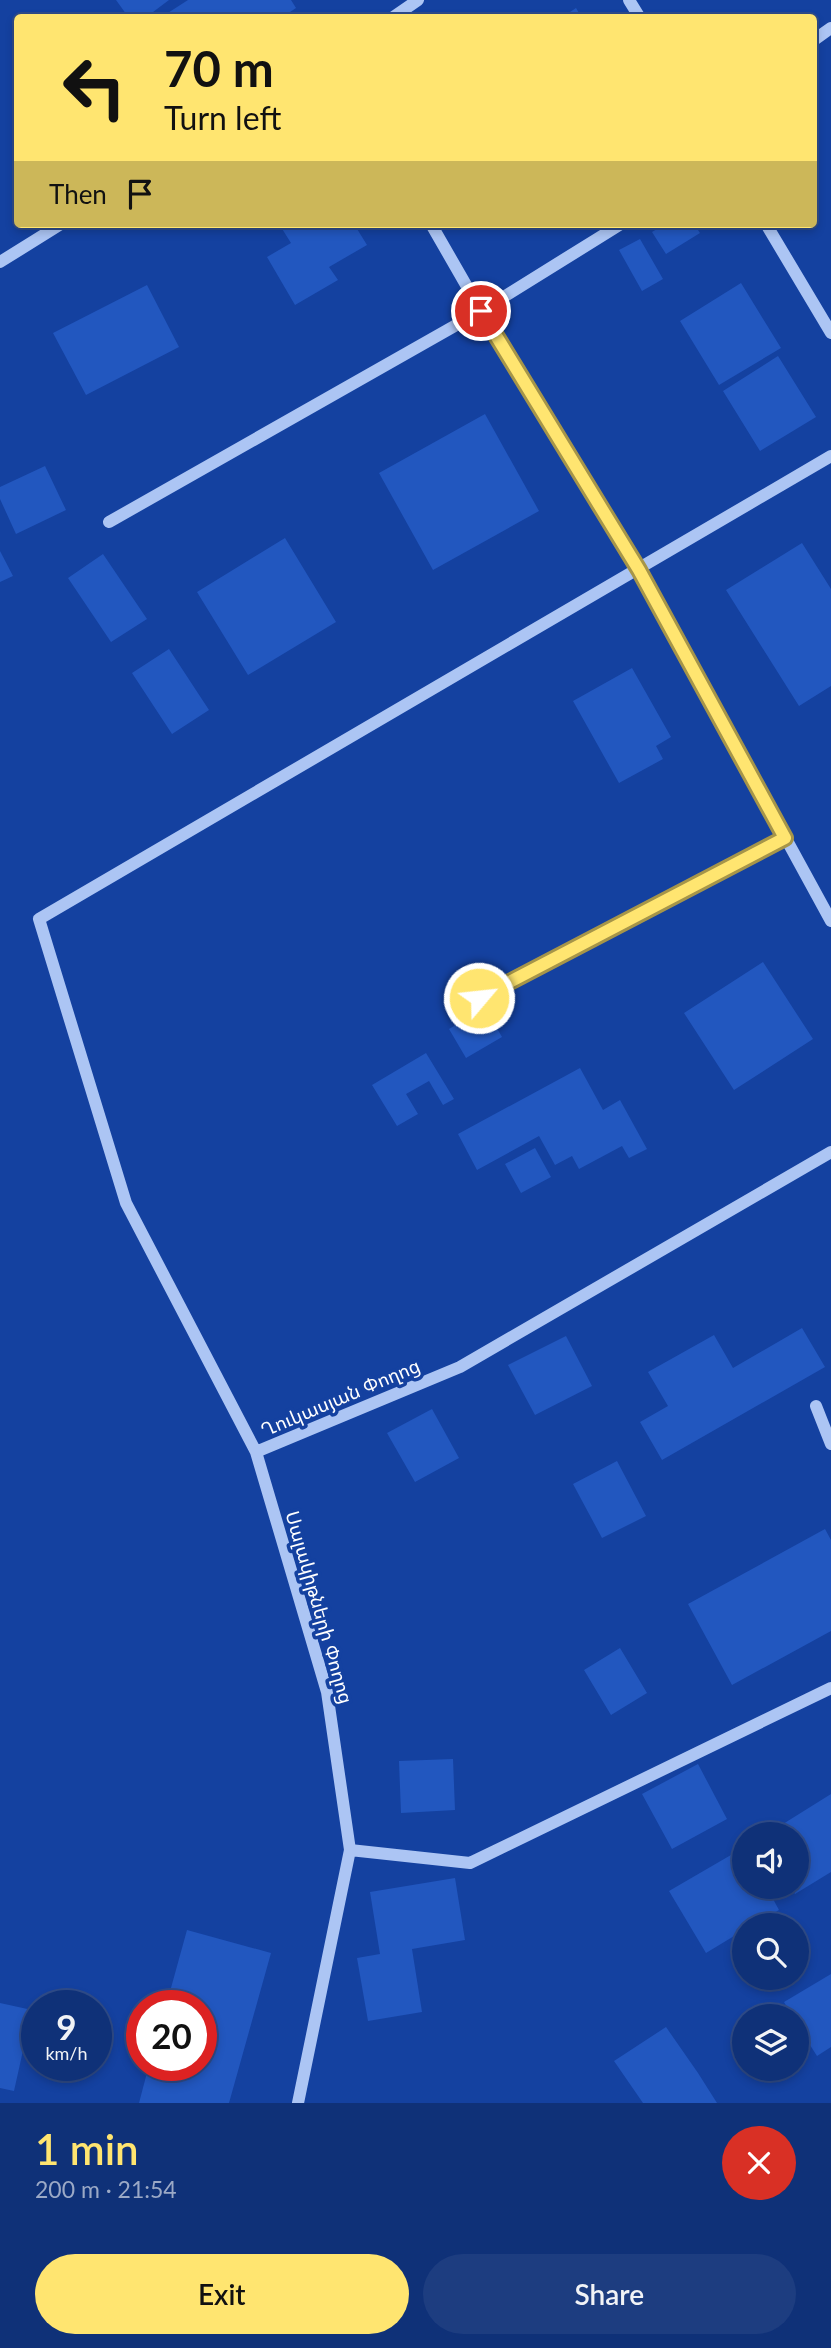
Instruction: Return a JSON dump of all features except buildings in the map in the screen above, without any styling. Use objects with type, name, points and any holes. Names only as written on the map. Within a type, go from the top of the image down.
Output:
[{"type":"street","points":[[398,14],[418,0]]},
{"type":"street","points":[[0,262],[55,228]]},
{"type":"street","points":[[432,228],[639,570],[831,921]]},
{"type":"street","points":[[109,522],[481,311],[615,228]]},
{"type":"street","points":[[768,228],[831,333]]},
{"type":"street","points":[[639,570],[831,456]]},
{"type":"street","name":"Ղուկասյան Փողոց","points":[[639,570],[39,919],[126,1203],[256,1452],[460,1367],[831,1152]]},
{"type":"street","points":[[479,998],[785,838]]},
{"type":"street","points":[[816,1406],[831,1444]]},
{"type":"street","name":"Սալակիթների Փողոց","points":[[256,1452],[327,1692],[350,1850],[298,2103]]},
{"type":"street","points":[[350,1850],[470,1863],[831,1688]]},
{"type":"route","points":[[479,998],[785,838],[639,570],[481,311]]}]
